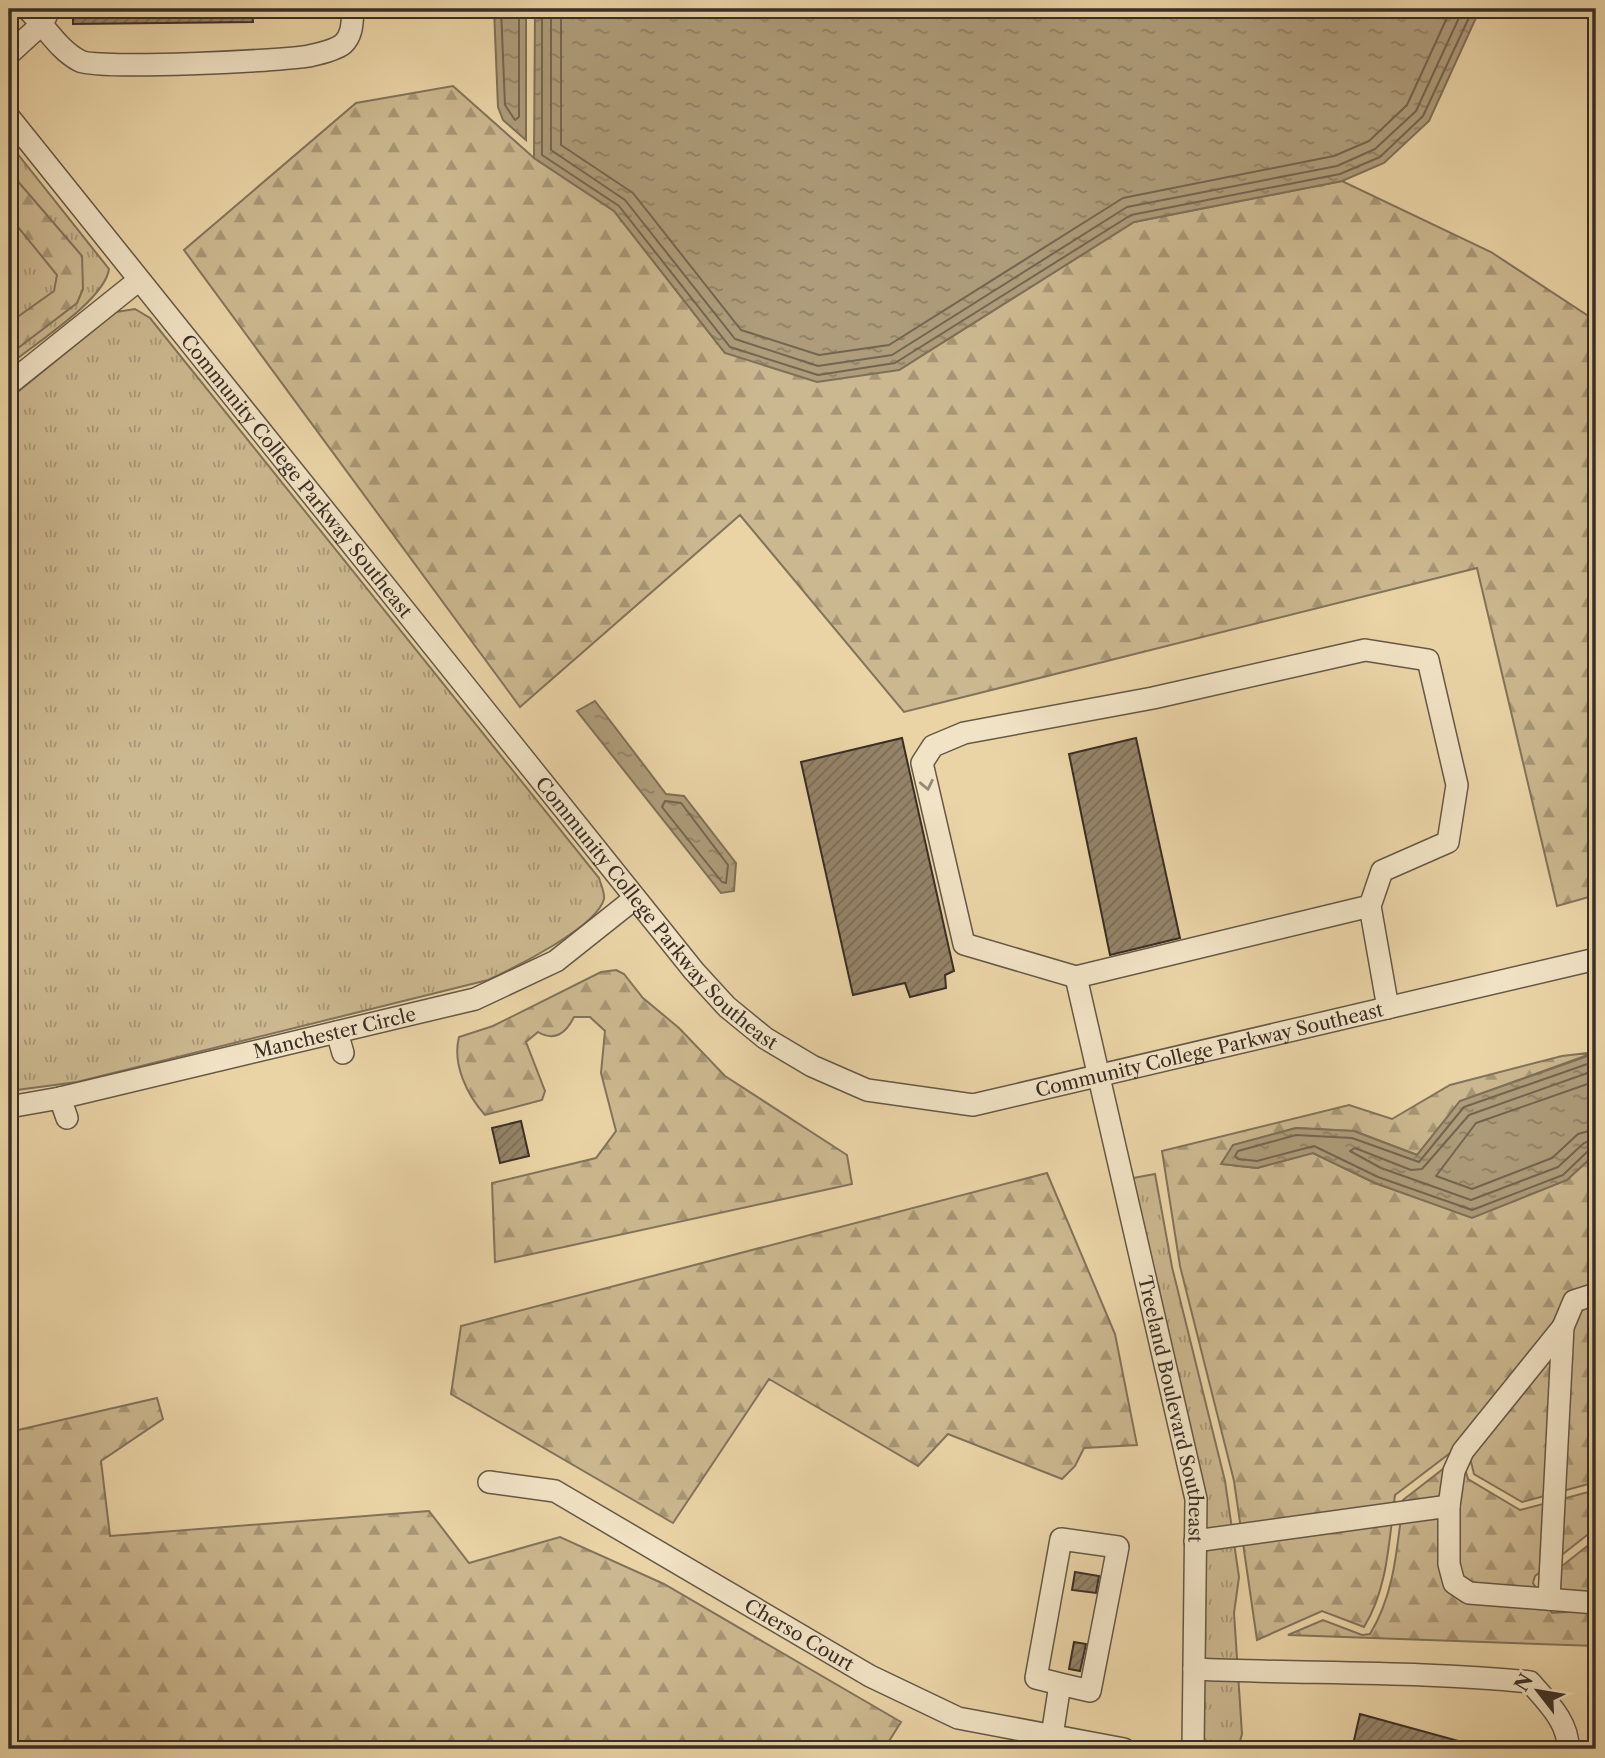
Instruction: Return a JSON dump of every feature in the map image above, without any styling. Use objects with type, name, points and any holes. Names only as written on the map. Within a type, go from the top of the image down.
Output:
[{"type":"street","points":[[9,54],[40,13],[54,40],[81,61],[128,65],[309,56],[342,45],[351,34],[353,9]]},
{"type":"street","name":"Community College Parkway Southeast","points":[[9,117],[634,899],[710,989],[746,1023],[812,1066],[867,1090],[973,1105],[1596,959]]},
{"type":"street","points":[[9,384],[139,280]]},
{"type":"street","points":[[1370,906],[1076,977],[964,944],[922,764],[933,746],[991,728],[1153,698],[1365,650],[1428,660],[1457,785],[1448,842],[1382,871],[1370,906],[1388,1008]]},
{"type":"street","name":"Manchester Circle","points":[[9,1107],[60,1098],[475,999],[556,961],[634,899]]},
{"type":"street","name":"Treeland Boulevard Southeast","points":[[1076,977],[1196,1499],[1193,1749]]},
{"type":"street","points":[[337,1032],[343,1053]]},
{"type":"street","points":[[60,1098],[67,1118]]},
{"type":"street","points":[[1596,1294],[1574,1301],[1563,1326],[1463,1451],[1454,1471],[1449,1506],[1449,1564],[1454,1583],[1469,1593],[1596,1603]]},
{"type":"street","points":[[1549,1599],[1563,1326]]},
{"type":"street","name":"Cherso Court","points":[[489,1482],[555,1491],[870,1676],[958,1718],[1125,1749]]},
{"type":"street","points":[[1195,1541],[1449,1506]]},
{"type":"street","points":[[1061,1539],[1118,1547],[1090,1691],[1060,1684],[1037,1678],[1061,1539]]},
{"type":"street","points":[[1194,1669],[1323,1675],[1455,1675],[1530,1682],[1569,1735],[1568,1749]]},
{"type":"street","points":[[1052,1736],[1060,1684]]},
{"type":"green space","points":[[453,86],[534,158],[614,211],[725,353],[899,370],[1134,222],[1342,181],[1491,252],[1596,321],[1596,895],[1557,906],[1477,568],[904,712],[740,515],[520,707],[184,250],[356,103]]},
{"type":"green space","points":[[9,143],[109,269],[105,281],[82,307],[9,365]]},
{"type":"green space","points":[[9,171],[82,256],[83,289],[77,303],[9,355],[9,323],[54,291],[57,275],[9,216]]},
{"type":"green space","points":[[135,309],[150,318],[599,878],[604,899],[587,922],[571,934],[488,980],[77,1082],[9,1091],[9,399],[116,312]]},
{"type":"green space","points":[[616,970],[624,974],[643,998],[679,1028],[725,1076],[847,1155],[852,1184],[495,1262],[492,1183],[596,1158],[616,1131],[601,1073],[605,1031],[590,1017],[574,1017],[564,1031],[555,1036],[538,1032],[526,1042],[545,1091],[542,1100],[485,1115],[467,1089],[459,1068],[459,1037],[493,1026],[601,972]]},
{"type":"green space","points":[[1596,1052],[1460,1101],[1417,1155],[1354,1131],[1296,1128],[1233,1145],[1222,1164],[1257,1168],[1313,1153],[1375,1183],[1472,1217],[1567,1180],[1596,1153],[1596,1482],[1522,1502],[1474,1474],[1466,1441],[1395,1495],[1383,1580],[1364,1627],[1322,1611],[1257,1640],[1234,1481],[1180,1266],[1162,1151],[1349,1105],[1392,1119],[1450,1085],[1562,1056]]},
{"type":"green space","points":[[1047,1173],[1115,1334],[1137,1445],[1084,1448],[1075,1466],[1062,1479],[948,1434],[918,1466],[769,1379],[673,1523],[451,1394],[461,1326]]},
{"type":"green space","points":[[1155,1174],[1172,1267],[1225,1481],[1239,1577],[1234,1613],[1242,1734],[1238,1749],[1203,1749],[1205,1498],[1133,1178]]},
{"type":"green space","points":[[157,1398],[163,1419],[101,1461],[110,1536],[429,1511],[469,1563],[560,1537],[664,1584],[901,1722],[884,1749],[9,1749],[9,1432]]},
{"type":"green space","points":[[1461,1455],[1468,1479],[1520,1510],[1596,1490],[1596,1528],[1535,1576],[1533,1583],[1552,1613],[1596,1610],[1596,1646],[1288,1635],[1323,1620],[1362,1635],[1370,1634],[1390,1586],[1403,1500]]},
{"type":"green space","points":[[1596,1539],[1596,1601],[1556,1606],[1542,1582]]},
{"type":"water","points":[[494,9],[526,9],[526,140],[503,120],[498,107]]},
{"type":"water","points":[[535,9],[1480,9],[1429,121],[1384,163],[1342,181],[1134,222],[899,370],[817,382],[725,353],[614,211],[534,158]]},
{"type":"water","points":[[595,701],[666,794],[684,796],[736,863],[734,891],[721,893],[577,711]]},
{"type":"water","points":[[1596,1053],[1596,1153],[1567,1180],[1472,1218],[1375,1183],[1313,1153],[1257,1168],[1221,1164],[1233,1145],[1296,1128],[1354,1131],[1417,1155],[1460,1101]]},
{"type":"building","points":[[73,9],[252,9],[253,22],[73,24]]},
{"type":"building","points":[[902,738],[954,971],[945,975],[946,988],[910,997],[905,983],[853,995],[801,762]]},
{"type":"building","points":[[1136,738],[1180,938],[1110,955],[1069,754]]},
{"type":"building","points":[[521,1121],[529,1156],[500,1163],[492,1128]]},
{"type":"building","points":[[1075,1572],[1099,1576],[1096,1593],[1072,1590]]},
{"type":"building","points":[[1074,1642],[1086,1644],[1080,1671],[1069,1669]]},
{"type":"building","points":[[1360,1714],[1473,1745],[1473,1749],[1352,1749]]}]
